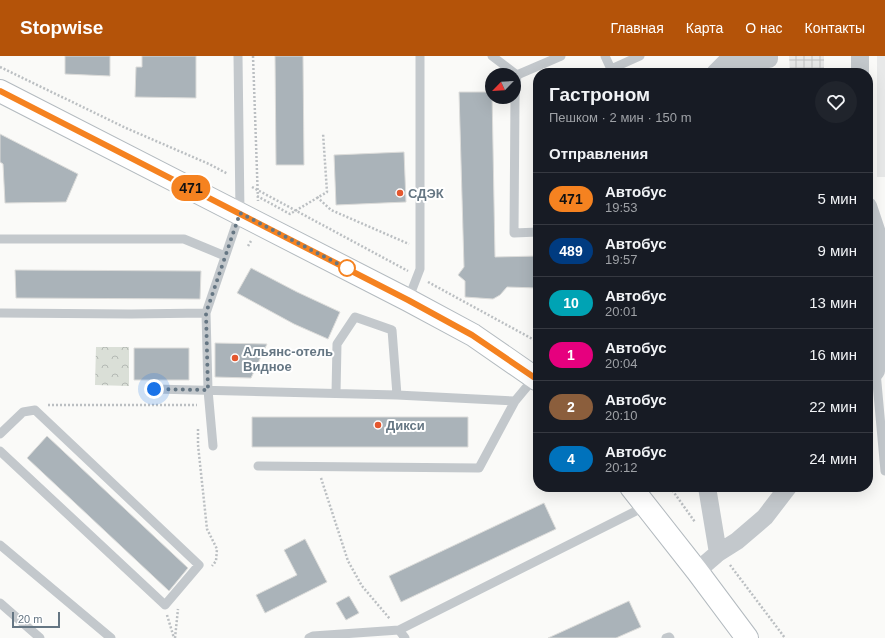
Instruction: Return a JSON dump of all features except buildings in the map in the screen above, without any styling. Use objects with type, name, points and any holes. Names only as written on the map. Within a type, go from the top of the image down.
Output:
[{"type":"main road","points":[[0,91],[408,300],[472,335],[533,377]]},
{"type":"main road","points":[[635,492],[747,638]]},
{"type":"street","points":[[720,68],[729,59],[769,59],[769,56]]},
{"type":"street","points":[[860,56],[860,68]]},
{"type":"street","points":[[873,221],[881,245],[876,371]]},
{"type":"street","points":[[708,492],[718,553]]},
{"type":"street","points":[[697,571],[718,553],[737,541],[765,517],[784,492]]},
{"type":"lane","points":[[213,446],[208,390],[206,313],[240,213],[238,56]]},
{"type":"lane","points":[[408,300],[420,269],[420,56]]},
{"type":"lane","points":[[492,56],[508,68]]},
{"type":"lane","points":[[533,68],[561,56]]},
{"type":"lane","points":[[605,56],[611,68]]},
{"type":"lane","points":[[613,68],[640,56]]},
{"type":"lane","points":[[521,73],[533,68]]},
{"type":"lane","points":[[515,104],[514,233],[533,232]]},
{"type":"lane","points":[[0,239],[184,239],[225,256]]},
{"type":"lane","points":[[0,313],[206,313]]},
{"type":"lane","points":[[336,393],[337,344],[355,317],[392,330],[397,395]]},
{"type":"lane","points":[[876,371],[885,471]]},
{"type":"lane","points":[[258,466],[479,468],[515,401],[533,382]]},
{"type":"lane","points":[[154,389],[397,395],[515,401]]},
{"type":"lane","points":[[0,434],[23,412],[35,410],[199,565],[164,605],[0,451]]},
{"type":"lane","points":[[309,638],[313,636],[399,630],[646,506]]},
{"type":"lane","points":[[0,545],[111,638]]},
{"type":"lane","points":[[0,603],[40,638]]},
{"type":"lane","points":[[399,630],[405,638]]},
{"type":"lane","points":[[666,638],[669,636],[670,638]]},
{"type":"path","points":[[248,246],[259,223],[253,56]]},
{"type":"path","points":[[0,67],[126,128],[209,164],[533,339]]},
{"type":"path","points":[[257,196],[290,214],[327,192],[323,133]]},
{"type":"path","points":[[317,197],[331,210],[420,248]]},
{"type":"path","points":[[35,410],[45,405],[198,405],[198,412]]},
{"type":"path","points":[[198,425],[198,445],[207,529],[218,550],[216,561],[211,567]]},
{"type":"path","points":[[317,466],[348,561],[362,586],[399,630]]},
{"type":"path","points":[[164,605],[174,638]]},
{"type":"path","points":[[174,638],[179,606]]},
{"type":"shaded area","points":[[789,56],[824,56],[824,68],[790,68]]},
{"type":"shaded area","points":[[877,56],[885,56],[885,177],[877,177]]},
{"type":"green space","points":[[96,347],[129,347],[129,386],[95,385]]},
{"type":"bus line","name":"471","points":[[0,91],[408,300],[472,335],[533,376]]},
{"type":"place","name":"СДЭК","points":[[400,193]]},
{"type":"place","name":"Альянс-отель Видное","points":[[235,358]]},
{"type":"place","name":"Дикси","points":[[378,425]]},
{"type":"route","points":[[154,389],[208,390],[206,313],[240,213],[348,269],[347,268]]}]
